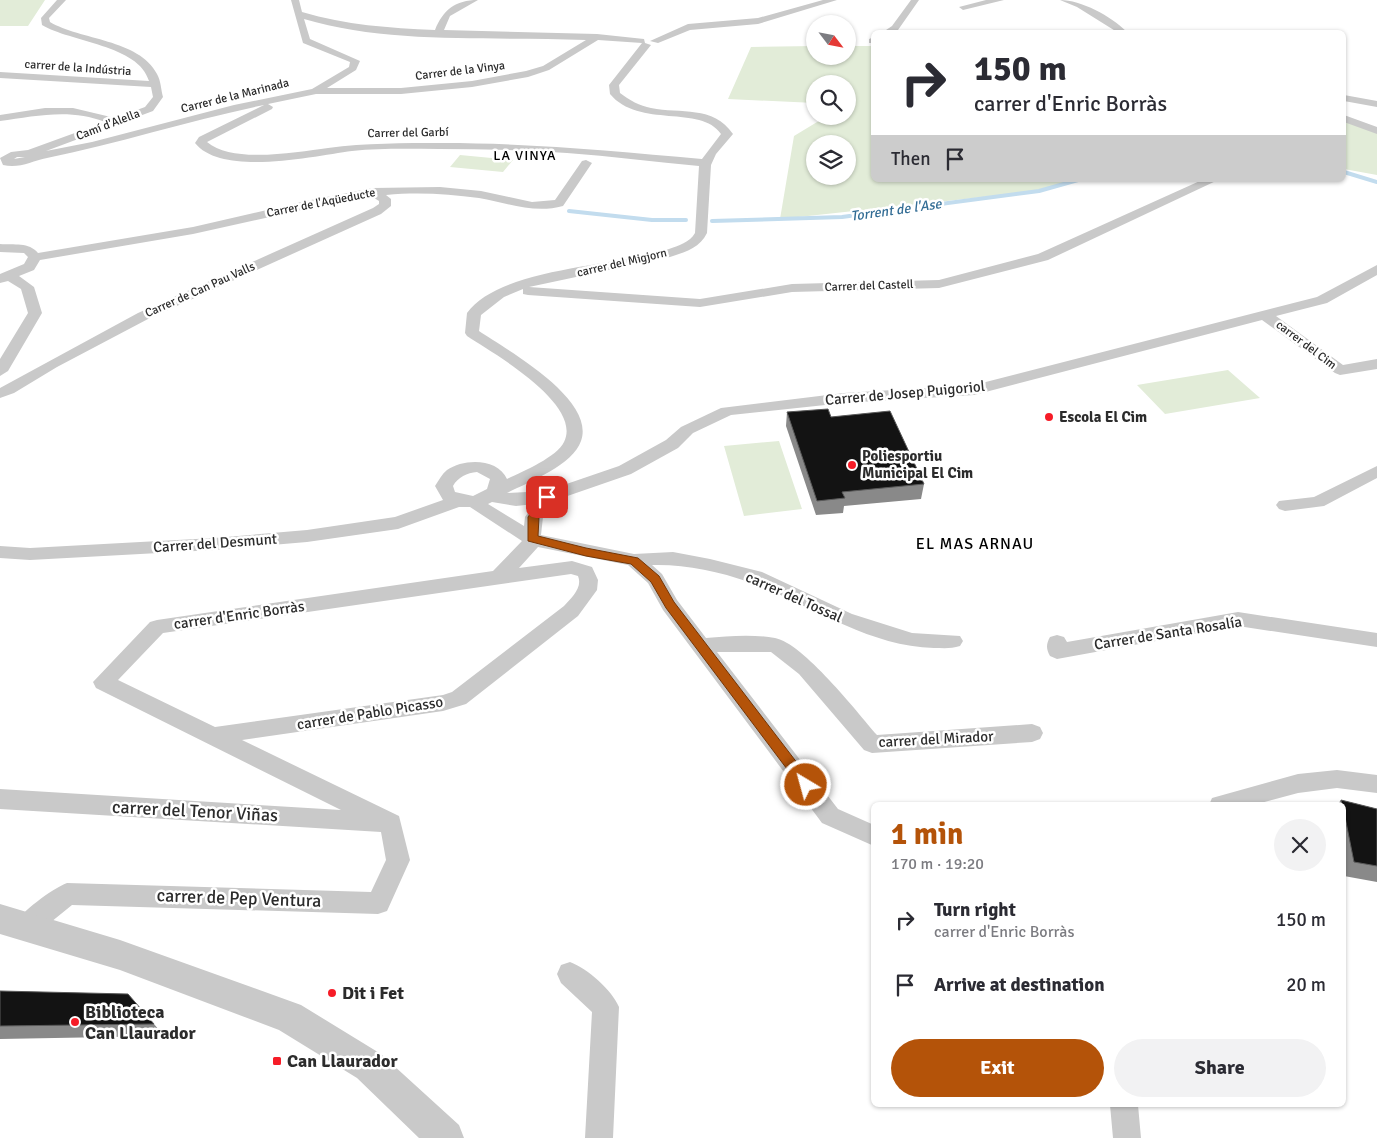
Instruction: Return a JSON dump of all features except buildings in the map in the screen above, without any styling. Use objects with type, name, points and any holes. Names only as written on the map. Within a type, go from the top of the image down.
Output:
[{"type":"street","points":[[62,0],[45,18],[45,22],[50,26],[131,55],[145,64],[152,73],[154,84]]},
{"type":"street","points":[[294,0],[298,14],[356,30],[597,37],[647,43],[688,27],[758,21],[832,0]]},
{"type":"street","points":[[438,33],[446,14],[474,0]]},
{"type":"street","points":[[890,30],[915,0]]},
{"type":"street","points":[[963,7],[1000,0]]},
{"type":"street","points":[[1064,0],[1080,5],[1119,30]]},
{"type":"street","name":"Carrer de la Marinada","points":[[31,155],[93,145],[273,99],[315,91],[353,68],[354,61],[306,41],[298,14]]},
{"type":"street","name":"Carrer de la Vinya","points":[[315,91],[428,89],[528,74],[546,68],[597,37]]},
{"type":"street","name":"carrer del Migjorn","points":[[541,467],[517,472],[494,472],[478,467],[459,470],[446,480],[473,496],[521,479],[558,458],[573,441],[576,428],[570,411],[558,395],[472,333],[474,313],[507,289],[658,256],[686,247],[698,240],[704,215],[701,191],[705,163],[727,134],[719,122],[698,116],[649,111],[624,101],[615,94],[614,85],[647,43]]},
{"type":"street","name":"carrer de la Indústria","points":[[0,75],[154,84]]},
{"type":"street","name":"Camí d'Alella","points":[[31,155],[149,109],[158,97],[154,84]]},
{"type":"street","points":[[1346,98],[1377,104]]},
{"type":"street","name":"Carrer del Garbí","points":[[273,99],[264,110],[203,139],[201,143],[203,146],[223,155],[239,158],[262,158],[361,147],[490,146],[567,149],[705,163]]},
{"type":"street","points":[[0,118],[83,111],[96,113],[116,122]]},
{"type":"street","points":[[1346,119],[1377,131]]},
{"type":"street","points":[[4,161],[23,162],[31,155]]},
{"type":"street","name":"Carrer de l'Aqüeducte","points":[[36,257],[186,232],[291,206],[374,192],[431,189],[483,195],[535,206],[554,206],[559,203],[586,163]]},
{"type":"street","name":"Carrer del Castell","points":[[507,289],[700,303],[792,288],[939,284],[1043,257],[1208,182]]},
{"type":"street","name":"Carrer de Can Pau Valls","points":[[0,392],[8,390],[58,359],[147,314],[377,211],[386,202],[385,199],[374,192]]},
{"type":"street","points":[[0,248],[28,249],[36,257],[29,267],[5,278]]},
{"type":"street","name":"Carrer de Josep Puigoriol","points":[[473,496],[516,500],[547,497],[625,470],[672,444],[686,430],[727,411],[844,398],[974,390],[1322,300],[1377,270]]},
{"type":"street","points":[[0,371],[35,313],[27,287],[5,278]]},
{"type":"street","name":"carrer del Cim","points":[[1265,315],[1340,370],[1377,364]]},
{"type":"street","points":[[1285,506],[1318,502],[1377,471]]},
{"type":"street","points":[[473,496],[500,480],[494,472]]},
{"type":"street","points":[[521,479],[520,489],[525,499]]},
{"type":"street","name":"Carrer del Desmunt","points":[[0,552],[30,554],[214,544],[298,537],[398,523],[473,496]]},
{"type":"street","name":"carrer del Tossal","points":[[473,496],[532,539],[586,552],[634,560],[673,558],[710,565],[756,577],[845,619],[912,640],[953,641]]},
{"type":"street","points":[[498,577],[516,562],[528,548],[532,539],[534,517],[547,497]]},
{"type":"street","points":[[634,560],[655,579],[670,605],[830,816],[871,835]]},
{"type":"street","name":"carrer de Pablo Picasso","points":[[216,736],[443,703],[459,698],[571,611],[587,590],[589,580],[585,572],[572,567],[498,577]]},
{"type":"street","name":"carrer d'Enric Borràs","points":[[391,822],[103,682],[158,627],[498,577]]},
{"type":"street","name":"Carrer de Santa Rosalía","points":[[1057,642],[1057,651],[1238,619],[1377,640]]},
{"type":"street","name":"carrer del Mirador","points":[[702,646],[730,643],[775,644],[806,668],[872,744],[1032,733]]},
{"type":"street","points":[[1231,802],[1313,779],[1360,780],[1377,784]]},
{"type":"street","name":"carrer del Tenor Viñas","points":[[0,799],[391,822]]},
{"type":"street","name":"carrer de Pep Ventura","points":[[13,923],[67,894],[378,903],[398,860],[391,822]]},
{"type":"street","points":[[13,923],[120,955],[289,1017],[369,1066],[446,1138]]},
{"type":"street","points":[[570,974],[606,1006],[599,1138]]},
{"type":"street","points":[[1124,1107],[1127,1138]]},
{"type":"green space","points":[[0,0],[45,0],[28,26],[0,26]]},
{"type":"green space","points":[[806,46],[806,65],[856,65],[856,46],[871,46],[871,182],[1074,182],[1039,191],[780,219],[794,136],[812,125],[856,125],[856,75],[806,75],[806,103],[728,99],[751,47]]},
{"type":"green space","points":[[1346,119],[1377,129],[1377,175],[1346,169]]},
{"type":"green space","points":[[460,155],[513,160],[503,172],[450,167]]},
{"type":"green space","points":[[1228,370],[1260,398],[1165,414],[1137,385]]},
{"type":"green space","points":[[779,441],[802,509],[744,516],[724,446]]},
{"type":"waterway","name":"Torrent de l'Ase","points":[[1346,173],[1377,182]]},
{"type":"waterway","name":"Torrent de l'Ase","points":[[712,221],[842,217],[1039,191],[1071,182]]},
{"type":"waterway","name":"Torrent de l'Ase","points":[[569,211],[652,220],[686,220]]},
{"type":"place","name":"Escola El Cim","points":[[1049,417]]},
{"type":"place","name":"Poliesportiu Municipal El Cim","points":[[852,465]]},
{"type":"place","name":"Dit i Fet","points":[[332,993]]},
{"type":"place","name":"Biblioteca Can Llaurador","points":[[75,1022]]},
{"type":"place","name":"Can Llaurador","points":[[277,1061]]},
{"type":"district","name":"LA VINYA","points":[[525,155]]},
{"type":"district","name":"EL MAS ARNAU","points":[[975,544]]},
{"type":"route","points":[[547,497],[534,517],[532,539],[586,552],[634,560],[655,579],[670,605],[806,785]]}]
